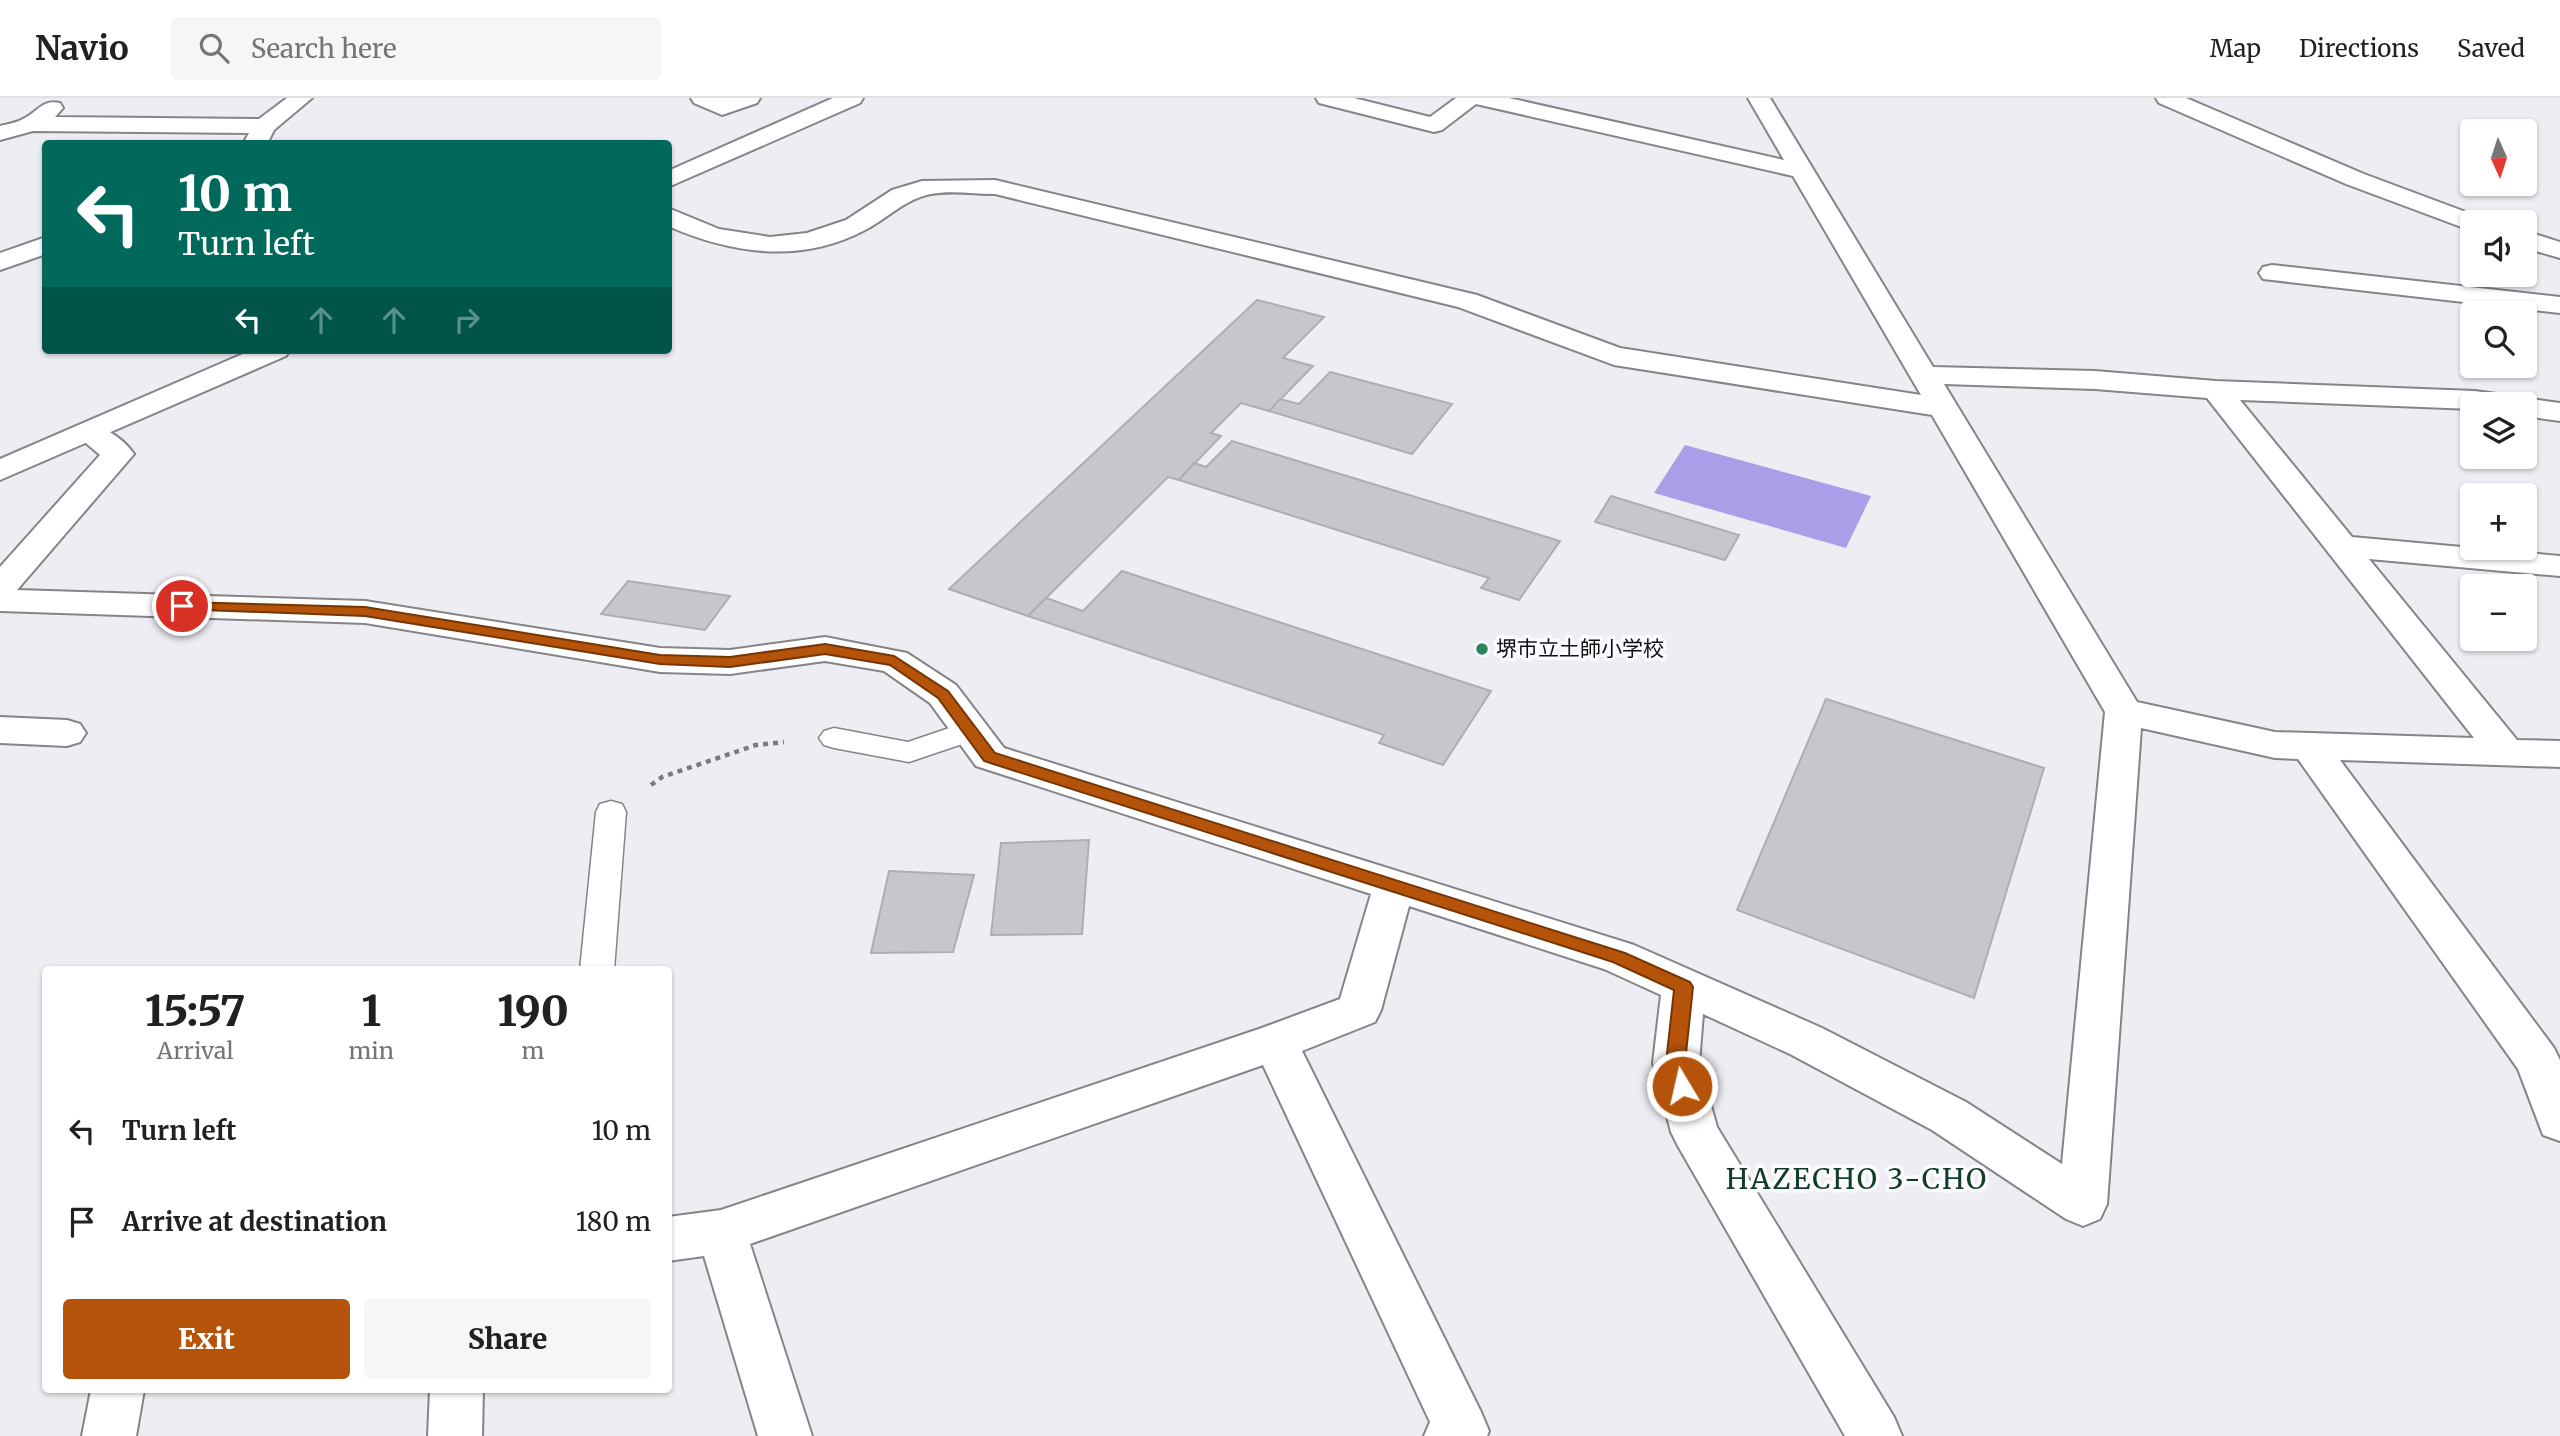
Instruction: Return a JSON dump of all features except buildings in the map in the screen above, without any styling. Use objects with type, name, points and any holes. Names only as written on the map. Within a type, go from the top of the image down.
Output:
[{"type":"street","points":[[32,124],[65,98]]},
{"type":"street","points":[[0,133],[32,124],[260,135],[301,98]]},
{"type":"street","points":[[702,98],[722,108],[749,98]]},
{"type":"street","points":[[672,178],[852,98]]},
{"type":"street","points":[[1327,98],[1434,125],[1470,98]]},
{"type":"street","points":[[1479,98],[1802,171]]},
{"type":"street","points":[[0,600],[365,612],[660,660],[730,662],[825,649],[894,661],[943,694],[990,757],[1393,888],[1619,957],[1806,1041],[1949,1116],[2082,1204],[2124,712],[1759,98]]},
{"type":"street","points":[[2167,98],[2355,179],[2460,218]]},
{"type":"street","points":[[672,218],[713,236],[770,244],[811,240],[855,225],[901,195],[931,186],[995,187],[1468,301],[1614,356],[1941,407]]},
{"type":"street","points":[[2537,243],[2560,250]]},
{"type":"street","points":[[0,262],[42,246]]},
{"type":"street","points":[[2272,273],[2560,305]]},
{"type":"street","points":[[0,471],[267,354]]},
{"type":"street","points":[[1922,375],[2095,380],[2216,390],[2460,399]]},
{"type":"street","points":[[2216,390],[2507,752]]},
{"type":"street","points":[[2537,409],[2560,412]]},
{"type":"street","points":[[0,588],[118,454],[89,432]]},
{"type":"street","points":[[2341,546],[2560,566]]},
{"type":"street","points":[[2124,712],[2275,745],[2560,754]]},
{"type":"street","points":[[0,730],[67,733]]},
{"type":"street","points":[[2309,746],[2538,1061],[2560,1121]]},
{"type":"street","points":[[672,1238],[721,1232],[1275,1042],[1359,1010],[1393,888]]},
{"type":"street","points":[[1684,987],[1676,1063],[1695,1132],[1875,1436]]},
{"type":"street","points":[[1275,1042],[1462,1431],[1451,1436]]},
{"type":"street","points":[[721,1232],[785,1436]]},
{"type":"street","points":[[109,1436],[117,1393]]},
{"type":"street","points":[[455,1436],[457,1393]]},
{"type":"lane","points":[[834,737],[909,752],[971,730]]},
{"type":"lane","points":[[597,966],[611,812]]},
{"type":"path","points":[[611,812],[662,778],[756,745],[834,737]]},
{"type":"shaded area","points":[[1685,445],[1871,496],[1846,548],[1654,493]]},
{"type":"place","name":"堺市立土師小学校","points":[[1482,649]]},
{"type":"district","name":"HAZECHO 3-CHO","points":[[1857,1179]]},
{"type":"route","points":[[182,606],[365,612],[660,660],[730,662],[825,649],[894,661],[943,694],[990,757],[1393,888],[1619,957],[1684,987],[1676,1063],[1682,1086]]}]
